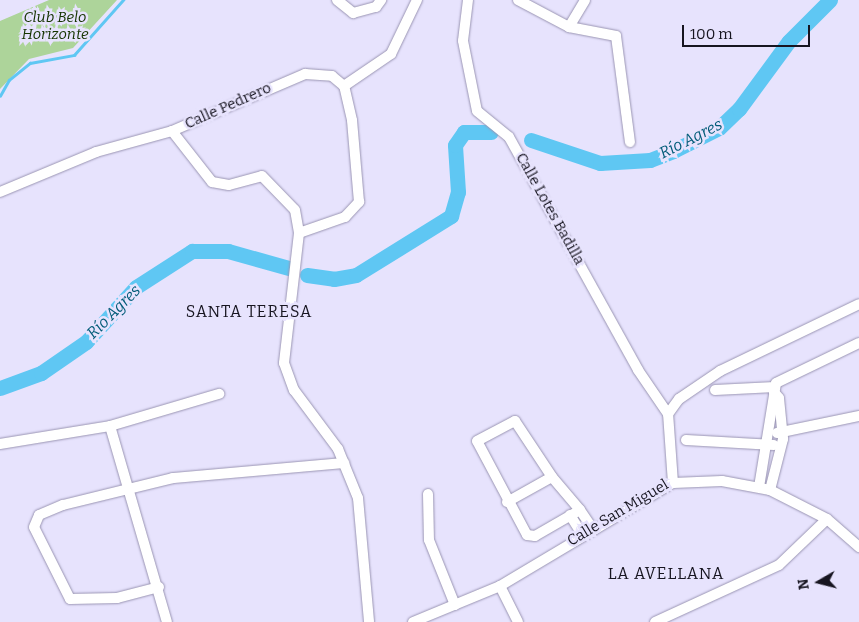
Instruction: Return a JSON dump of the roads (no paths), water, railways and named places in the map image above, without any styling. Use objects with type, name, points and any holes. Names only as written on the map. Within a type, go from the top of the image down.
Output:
[{"type":"street","points":[[337,0],[353,13],[376,7],[381,0]]},
{"type":"street","points":[[299,234],[345,217],[358,202],[352,120],[344,86],[382,64],[391,54],[416,0]]},
{"type":"street","name":"Calle Lotes Badilla","points":[[468,0],[462,41],[477,110],[509,137],[638,370],[668,414]]},
{"type":"street","points":[[518,0],[569,26],[616,36],[630,142]]},
{"type":"street","points":[[569,26],[585,0]]},
{"type":"street","name":"Calle Pedrero","points":[[0,192],[96,152],[172,131],[305,74],[332,76],[344,86]]},
{"type":"street","points":[[172,131],[212,182],[229,185],[257,175],[270,180],[295,210],[299,234],[284,363],[294,390],[344,463],[358,498],[369,622]]},
{"type":"street","points":[[668,414],[694,387],[720,371],[859,304]]},
{"type":"street","points":[[758,488],[770,438],[774,390],[781,378],[859,343]]},
{"type":"street","points":[[714,390],[774,390]]},
{"type":"street","points":[[770,490],[782,439],[779,398],[774,390]]},
{"type":"street","points":[[0,444],[110,426],[219,394]]},
{"type":"street","name":"Calle San Miguel","points":[[413,622],[500,586],[592,528],[673,483],[668,414]]},
{"type":"street","points":[[686,440],[782,439],[859,416]]},
{"type":"street","points":[[580,510],[535,536],[528,535],[507,502],[477,441],[515,421],[552,476],[580,510],[592,528]]},
{"type":"street","points":[[110,426],[127,491],[159,587],[167,622]]},
{"type":"street","points":[[159,587],[117,598],[70,599],[34,527],[39,515],[63,505],[127,491],[172,478],[344,463]]},
{"type":"street","points":[[507,502],[552,476]]},
{"type":"street","points":[[673,483],[722,481],[770,490],[827,519],[859,547]]},
{"type":"street","points":[[428,494],[429,540],[456,605]]},
{"type":"street","points":[[570,515],[582,534]]},
{"type":"street","points":[[656,622],[779,565],[827,519]]},
{"type":"street","points":[[500,586],[518,622]]},
{"type":"waterway","points":[[0,96],[9,80],[30,63],[74,55],[123,0]]},
{"type":"waterway","name":"Río Agres","points":[[531,140],[600,163],[650,160],[673,151],[719,128],[739,109],[789,41],[830,0]]},
{"type":"waterway","name":"Río Agres","points":[[307,275],[334,279],[356,275],[451,216],[458,192],[455,145],[464,132],[491,132]]},
{"type":"waterway","name":"Río Agres","points":[[0,388],[41,373],[86,342],[136,287],[192,251],[228,251],[289,268]]},
{"type":"district","name":"SANTA TERESA","points":[[249,312]]},
{"type":"district","name":"LA AVELLANA","points":[[666,574]]},
{"type":"park label","name":"Club Belo Horizonte","points":[[55,26]]}]
